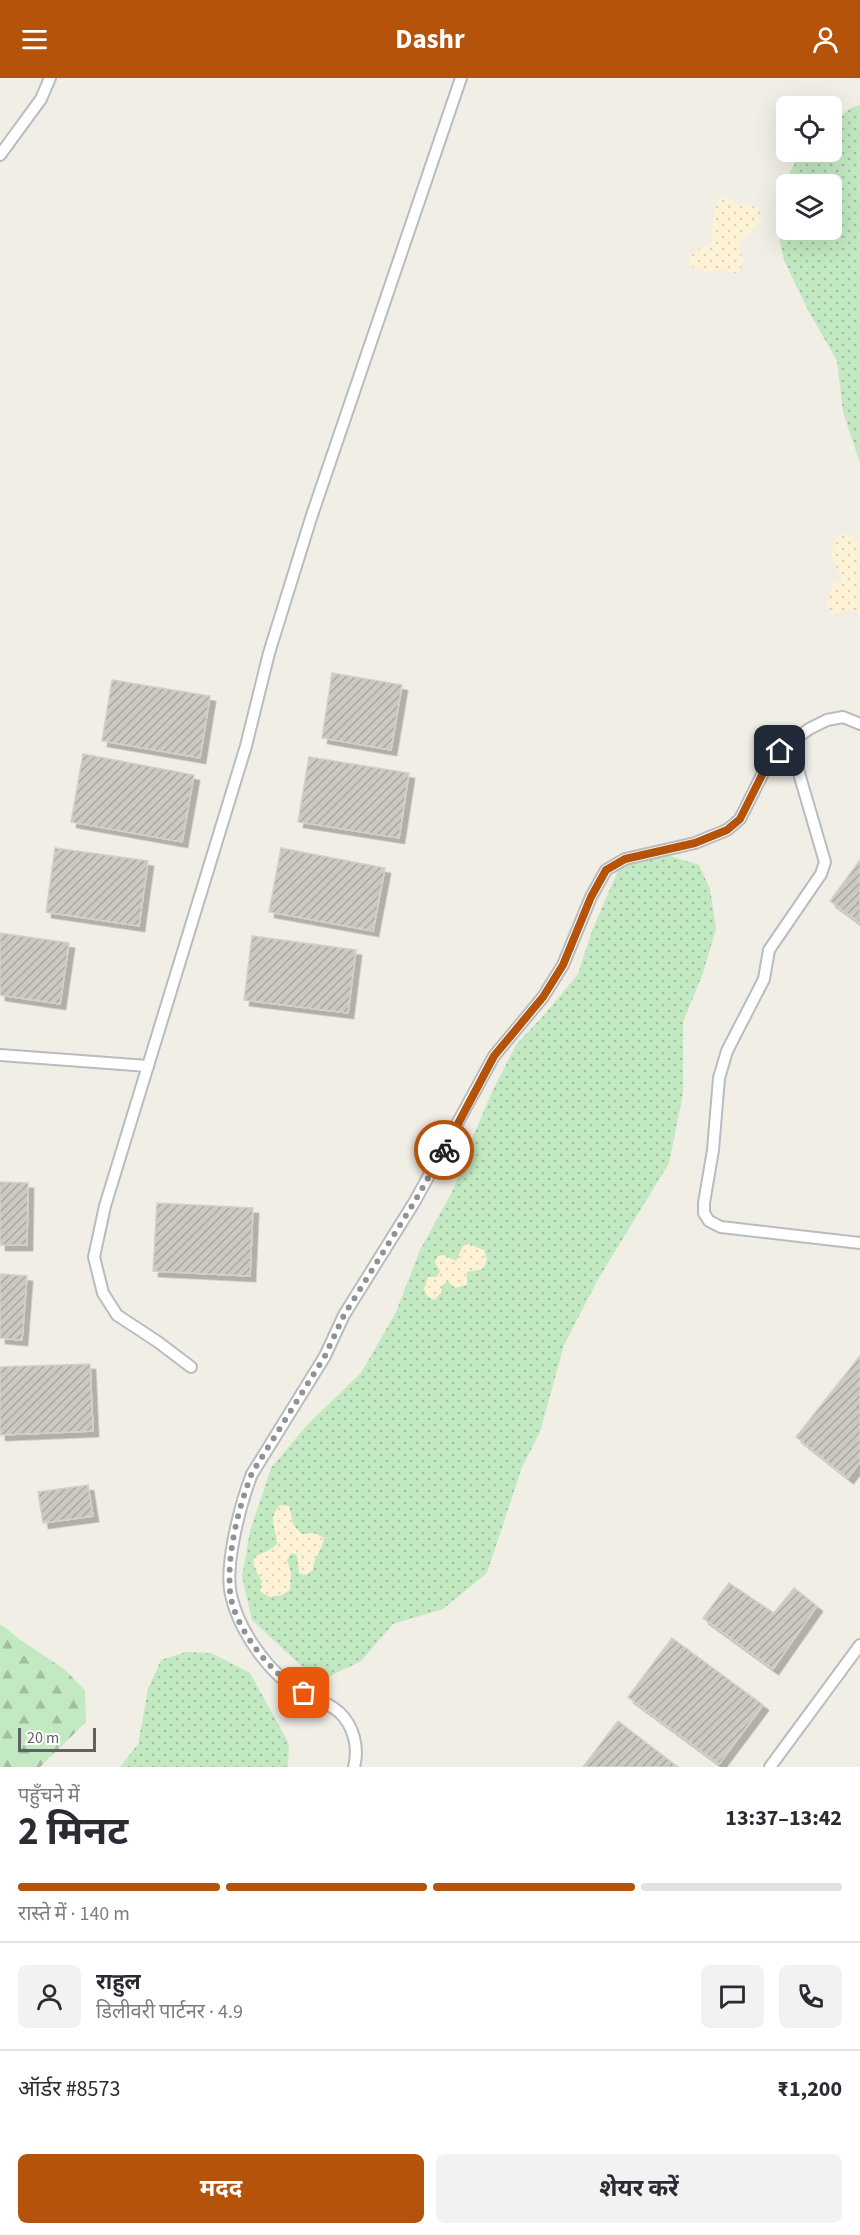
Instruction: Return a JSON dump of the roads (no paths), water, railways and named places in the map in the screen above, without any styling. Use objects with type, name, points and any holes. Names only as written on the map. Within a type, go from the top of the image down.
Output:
[{"type":"lane","points":[[0,155],[41,99],[50,78]]},
{"type":"lane","points":[[191,1367],[117,1315],[103,1293],[94,1257],[105,1206],[246,747],[269,653],[311,518],[461,78]]},
{"type":"lane","points":[[354,1767],[355,1738],[347,1722],[338,1712],[289,1685],[272,1669],[239,1620],[230,1593],[231,1563],[244,1494],[252,1473],[325,1356],[344,1315],[415,1201],[494,1056],[543,997],[563,965],[602,875],[612,865],[625,859],[695,843],[727,830],[740,819],[764,771],[780,751],[809,729],[835,717],[843,717],[860,724]]},
{"type":"lane","points":[[796,739],[796,763],[825,862],[821,874],[769,950],[759,993],[745,1014],[727,1051],[719,1078],[713,1150],[704,1213],[709,1221],[721,1227],[860,1243]]},
{"type":"lane","points":[[0,1054],[148,1066]]},
{"type":"lane","points":[[770,1767],[860,1645]]}]
